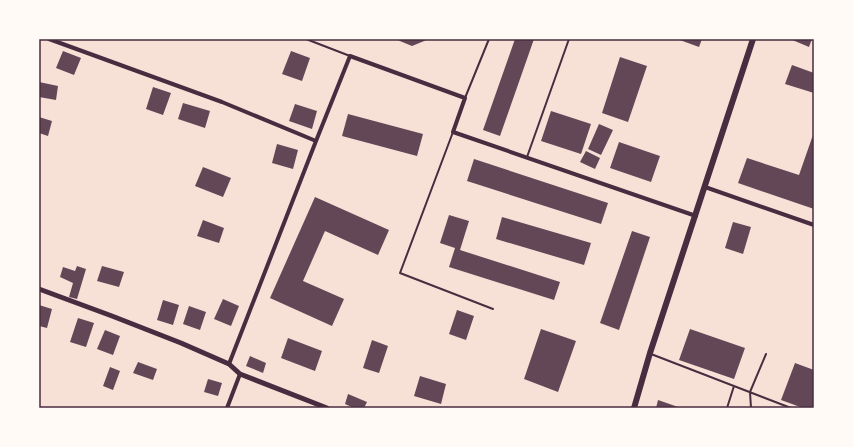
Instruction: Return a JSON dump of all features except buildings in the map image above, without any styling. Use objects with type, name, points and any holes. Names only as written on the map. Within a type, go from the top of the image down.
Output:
[{"type":"main road","points":[[634,408],[650,354],[753,39]]},
{"type":"street","points":[[49,39],[222,102],[316,141]]},
{"type":"street","points":[[229,364],[350,56],[465,98],[452,132],[696,216]]},
{"type":"street","points":[[705,187],[814,225]]},
{"type":"street","points":[[39,289],[112,316],[229,364],[240,374],[327,408]]},
{"type":"street","points":[[227,408],[240,374]]},
{"type":"lane","points":[[306,39],[350,56]]},
{"type":"lane","points":[[465,98],[489,39]]},
{"type":"lane","points":[[526,158],[569,39]]},
{"type":"lane","points":[[452,132],[400,273],[493,309]]},
{"type":"lane","points":[[650,354],[790,408]]},
{"type":"lane","points":[[751,408],[750,392],[766,354]]},
{"type":"lane","points":[[727,408],[734,386]]}]
